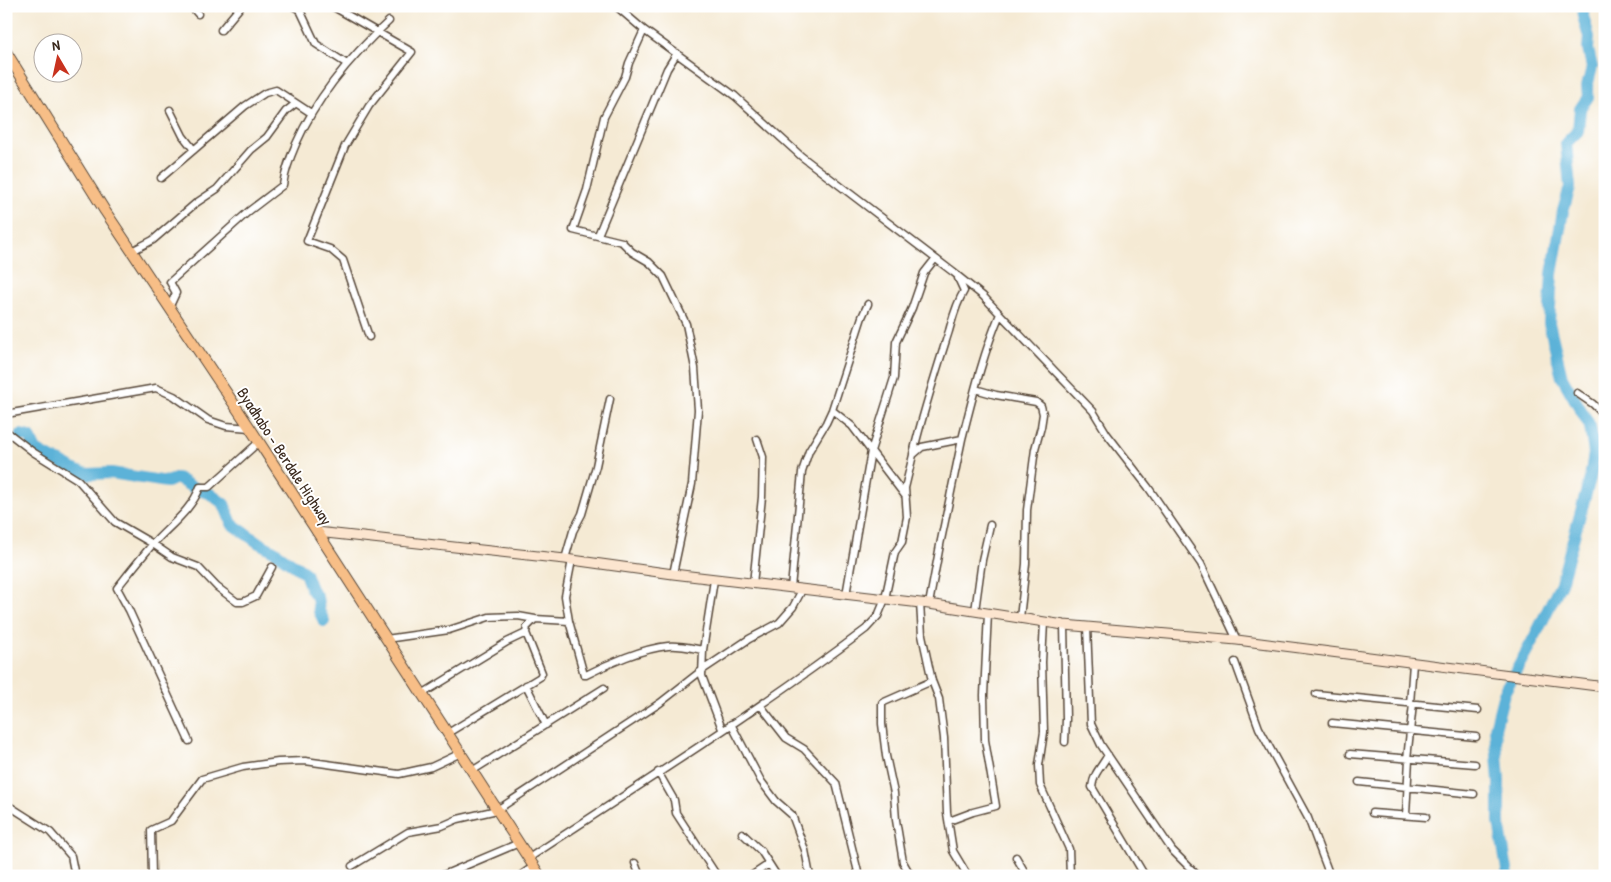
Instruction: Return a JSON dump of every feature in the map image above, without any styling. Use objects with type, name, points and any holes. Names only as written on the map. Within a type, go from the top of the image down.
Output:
[{"type":"main road","name":"Byadhabo - Berdale Highway","points":[[6,52],[105,211],[250,428],[540,876]]},
{"type":"street","points":[[191,6],[198,14]]},
{"type":"street","points":[[221,30],[241,6]]},
{"type":"street","points":[[293,6],[300,10],[316,44],[347,64]]},
{"type":"street","points":[[332,6],[412,52],[369,106],[345,146],[307,241],[330,248],[343,260],[369,337]]},
{"type":"street","points":[[616,6],[644,30],[735,96],[801,156],[983,296],[1093,411],[1107,434],[1148,487],[1201,564],[1237,640]]},
{"type":"street","points":[[623,6],[628,17]]},
{"type":"street","points":[[169,308],[176,293],[170,282],[249,211],[283,185],[285,171],[311,113],[347,64],[376,32],[389,21]]},
{"type":"street","points":[[644,30],[629,63],[625,77],[604,118],[587,190],[573,230],[622,242],[632,252],[649,262],[663,276],[686,324],[695,368],[698,418],[692,484],[673,574]]},
{"type":"street","points":[[598,235],[667,69],[677,54]]},
{"type":"street","points":[[161,178],[245,106],[265,93],[276,90],[311,113]]},
{"type":"street","points":[[132,251],[153,240],[196,203],[217,189],[251,150],[267,137],[286,111],[295,104]]},
{"type":"street","points":[[170,110],[183,136],[194,150]]},
{"type":"street","points":[[846,595],[871,451],[894,378],[896,342],[912,308],[924,273],[935,259]]},
{"type":"street","points":[[520,876],[531,862],[658,772],[761,706],[866,629],[878,616],[895,552],[902,542],[907,517],[905,488],[921,420],[956,304],[964,292],[958,276]]},
{"type":"street","points":[[791,588],[802,472],[809,451],[832,410],[862,317],[868,304]]},
{"type":"street","points":[[968,876],[953,851],[950,821],[947,814],[944,738],[939,699],[932,681],[922,635],[924,604],[940,545],[962,439],[989,340],[1000,314]]},
{"type":"street","points":[[6,414],[156,388],[174,396],[208,420],[226,426],[250,428]]},
{"type":"street","points":[[975,389],[1036,402],[1041,406],[1043,414],[1035,449],[1028,510],[1026,564],[1020,618]]},
{"type":"street","points":[[1577,393],[1593,404],[1605,416]]},
{"type":"street","points":[[610,399],[596,466],[582,514],[574,531],[568,559],[566,596],[569,621],[584,675],[606,664],[667,646],[703,650]]},
{"type":"street","points":[[832,410],[852,426],[906,497]]},
{"type":"street","points":[[6,432],[33,452],[78,480],[114,522],[182,562],[198,567],[217,587],[237,602],[242,602],[256,596],[272,567]]},
{"type":"street","points":[[753,584],[762,497],[763,458],[756,439]]},
{"type":"street","points":[[913,455],[922,447],[962,439]]},
{"type":"street","points":[[189,741],[117,588],[153,544],[182,514],[199,490],[209,487],[259,442]]},
{"type":"street","points":[[975,612],[982,560],[990,525]]},
{"type":"street","points":[[317,532],[568,559],[714,580],[924,604],[1064,625],[1237,640],[1605,687]]},
{"type":"street","points":[[714,580],[701,671],[722,730]]},
{"type":"street","points":[[352,866],[408,832],[442,826],[458,819],[498,810],[660,703],[701,671],[749,639],[779,623],[793,607],[802,590]]},
{"type":"street","points":[[950,821],[996,806],[985,740],[984,695],[988,613]]},
{"type":"street","points":[[386,639],[449,630],[489,617],[518,616],[569,621]]},
{"type":"street","points":[[448,734],[540,677],[542,673],[526,633],[527,627],[535,619]]},
{"type":"street","points":[[1044,622],[1042,662],[1044,732],[1039,765],[1040,786],[1069,849],[1070,876]]},
{"type":"street","points":[[1064,625],[1065,742]]},
{"type":"street","points":[[1087,627],[1091,724],[1101,745],[1172,850],[1197,874],[1196,876]]},
{"type":"street","points":[[422,694],[507,642],[526,633]]},
{"type":"street","points":[[1235,662],[1260,728],[1308,818],[1330,876]]},
{"type":"street","points":[[1406,815],[1414,662]]},
{"type":"street","points":[[911,876],[903,862],[896,820],[894,793],[886,756],[882,724],[882,703],[932,681]]},
{"type":"street","points":[[526,686],[546,725]]},
{"type":"street","points":[[472,771],[604,688]]},
{"type":"street","points":[[1316,694],[1478,710]]},
{"type":"street","points":[[761,706],[786,738],[804,749],[836,783],[859,876]]},
{"type":"street","points":[[1332,723],[1476,737]]},
{"type":"street","points":[[731,724],[761,780],[776,801],[792,815],[806,850],[810,876]]},
{"type":"street","points":[[152,876],[151,830],[171,822],[202,779],[243,767],[278,762],[305,761],[399,774],[431,767],[461,753]]},
{"type":"street","points":[[1350,754],[1475,764]]},
{"type":"street","points":[[1108,755],[1093,776],[1092,787],[1145,876]]},
{"type":"street","points":[[658,772],[674,800],[676,814],[717,876]]},
{"type":"street","points":[[1359,782],[1474,794]]},
{"type":"street","points":[[6,804],[50,832],[71,856],[75,876]]},
{"type":"street","points":[[1372,814],[1426,817]]},
{"type":"street","points":[[742,833],[761,851],[777,876]]},
{"type":"street","points":[[441,876],[519,843]]},
{"type":"street","points":[[1016,857],[1027,876]]},
{"type":"street","points":[[635,863],[640,876]]},
{"type":"street","points":[[751,876],[769,864]]},
{"type":"street","points":[[1344,876],[1355,876]]},
{"type":"waterway","points":[[1508,876],[1499,822],[1499,780],[1495,728],[1504,693],[1561,583],[1590,479],[1594,453],[1590,426],[1562,377],[1549,323],[1552,274],[1563,211],[1570,187],[1566,143],[1578,131],[1580,109],[1588,97],[1587,87],[1592,67],[1588,49],[1589,37],[1583,16],[1584,6]]},
{"type":"waterway","points":[[21,435],[30,437],[36,450],[76,471],[89,474],[111,473],[167,482],[177,478],[197,490],[209,493],[224,504],[232,524],[305,573],[311,589],[317,597],[319,611],[324,621]]}]
